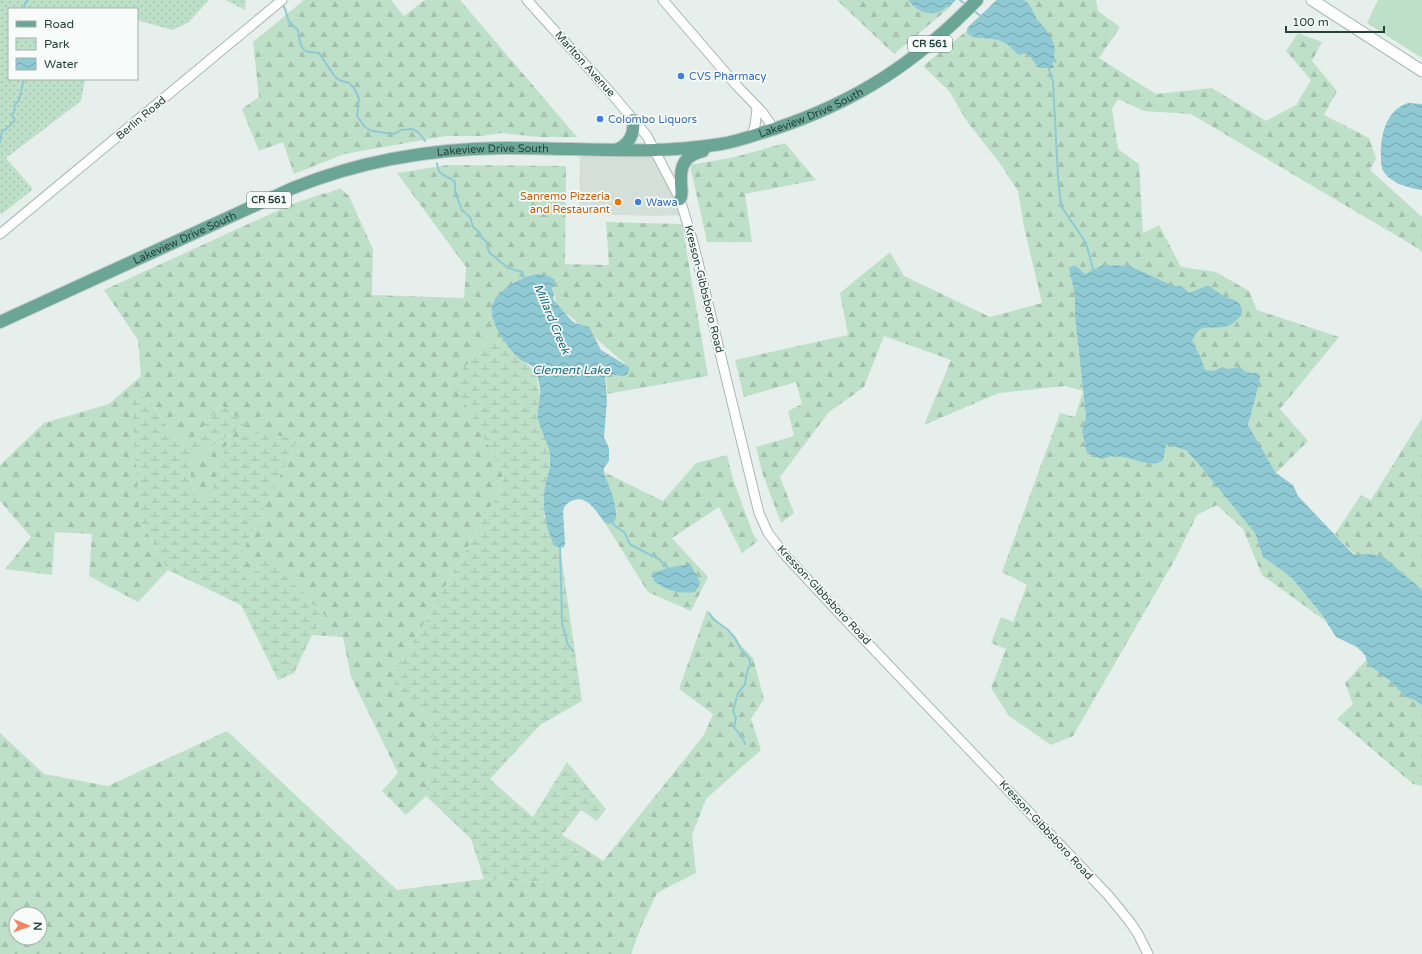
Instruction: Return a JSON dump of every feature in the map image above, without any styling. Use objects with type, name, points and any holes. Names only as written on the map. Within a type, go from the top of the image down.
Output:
[{"type":"main road","name":"Lakeview Drive South","points":[[0,322],[293,188],[354,167],[426,153],[461,150],[502,148],[654,150],[720,144],[751,137],[819,113],[850,98],[879,81],[925,49],[976,0]]},
{"type":"main road","points":[[1312,0],[1422,71]]},
{"type":"main road","points":[[615,150],[626,144],[632,135],[634,127],[633,120]]},
{"type":"main road","points":[[680,199],[682,196],[680,176],[682,166],[687,158],[693,154],[711,149],[720,144]]},
{"type":"street","name":"Marlton Avenue","points":[[527,0],[647,136],[654,150]]},
{"type":"street","points":[[663,0],[737,86],[763,113],[774,129]]},
{"type":"street","name":"Berlin Road","points":[[0,234],[280,2]]},
{"type":"street","points":[[751,137],[755,126],[757,108]]},
{"type":"street","name":"Kresson-Gibbsboro Road","points":[[654,150],[680,199],[694,246],[759,513],[768,533],[785,555],[838,612],[1108,895],[1138,934],[1148,954]]},
{"type":"shaded area","points":[[580,149],[654,150],[685,215],[654,216],[579,214]]},
{"type":"green space","points":[[0,0],[209,0],[188,23],[172,30],[138,20],[138,8],[8,8],[8,80],[85,80],[81,101],[6,158],[33,189],[2,214],[0,213]]},
{"type":"green space","points":[[225,0],[246,0],[245,10]]},
{"type":"green space","points":[[304,0],[391,0],[404,16],[425,0],[460,0],[577,137],[539,137],[502,133],[481,136],[446,136],[344,154],[294,174],[283,142],[259,151],[242,109],[259,97],[253,42]]},
{"type":"green space","points":[[837,0],[955,0],[949,8],[894,54]]},
{"type":"green space","points":[[996,0],[1096,0],[1098,11],[1120,27],[1099,58],[1156,94],[1212,88],[1266,121],[1296,105],[1311,80],[1286,51],[1298,33],[1322,42],[1312,61],[1337,91],[1324,115],[1369,138],[1376,158],[1370,170],[1422,217],[1422,253],[1419,249],[1191,114],[1144,111],[1118,99],[1112,109],[1118,149],[1139,164],[1143,233],[1159,225],[1181,267],[1216,272],[1249,291],[1257,310],[1339,337],[1280,409],[1308,441],[1276,473],[1248,425],[1260,375],[1205,371],[1192,340],[1198,329],[1189,293],[1077,283],[1078,345],[1089,444],[1167,443],[1194,454],[1253,527],[1263,557],[1291,577],[1328,623],[1262,575],[1243,529],[1217,505],[1197,515],[1174,561],[1073,736],[1051,745],[1009,716],[991,688],[1006,649],[991,643],[1001,617],[1013,622],[1027,585],[1002,572],[1060,413],[1075,417],[1083,391],[1065,386],[999,393],[924,425],[951,360],[884,336],[864,387],[829,412],[780,477],[794,513],[781,523],[762,472],[756,447],[794,436],[788,411],[802,404],[796,382],[744,397],[735,360],[848,335],[840,293],[890,252],[904,276],[990,317],[1042,303],[1024,227],[1018,191],[999,162],[968,123],[949,91],[923,66],[969,29]]},
{"type":"green space","points":[[1378,0],[1422,0],[1422,58],[1367,23]]},
{"type":"green space","points":[[785,143],[816,180],[745,194],[752,242],[707,242],[690,165],[735,157]]},
{"type":"green space","points":[[448,165],[566,166],[565,264],[609,265],[606,222],[682,224],[708,376],[607,394],[606,375],[629,367],[557,305],[549,276],[493,301],[504,340],[486,343],[453,381],[503,471],[502,488],[395,673],[395,687],[435,723],[426,796],[406,815],[382,791],[398,773],[351,677],[343,637],[312,635],[325,616],[267,558],[247,581],[238,561],[298,439],[208,506],[193,495],[189,461],[247,424],[221,405],[192,440],[176,440],[148,398],[140,520],[168,570],[138,602],[89,576],[92,534],[55,532],[52,575],[5,569],[31,537],[0,501],[0,465],[44,423],[109,404],[141,376],[138,340],[104,290],[292,204],[325,193],[326,194],[340,188],[349,196],[373,249],[372,295],[464,298],[466,267],[397,173]]},
{"type":"green space","points":[[504,340],[536,373],[550,458],[544,517],[560,548],[582,701],[540,725],[490,779],[533,817],[567,762],[606,809],[597,821],[581,810],[562,835],[584,848],[547,882],[484,879],[471,839],[426,796],[434,723],[395,687],[395,673],[502,488],[503,471],[452,381],[486,343]]},
{"type":"green space","points":[[131,394],[148,398],[176,440],[192,440],[221,405],[247,424],[189,461],[193,495],[208,506],[226,445],[256,432],[298,439],[238,561],[247,581],[267,557],[325,616],[312,635],[294,673],[278,680],[241,605],[168,570],[140,520]]},
{"type":"green space","points":[[1422,418],[1422,597],[1355,555],[1335,534],[1361,495],[1371,500]]},
{"type":"green space","points":[[727,455],[733,479],[753,534],[758,541],[742,553],[719,507],[672,538],[708,577],[691,611],[648,592],[605,523],[617,512],[604,472],[663,501],[696,463]]},
{"type":"green space","points":[[707,610],[753,658],[764,699],[751,719],[761,750],[706,799],[692,835],[696,873],[657,893],[642,925],[631,954],[0,954],[0,733],[44,774],[108,786],[227,731],[397,890],[484,879],[547,882],[584,848],[603,861],[704,735],[713,714],[679,689]]},
{"type":"green space","points":[[1368,658],[1422,701],[1422,786],[1413,784],[1337,719],[1353,704],[1345,683]]},
{"type":"water","points":[[908,0],[956,0],[938,12],[926,13],[914,6]]},
{"type":"water","points":[[997,0],[1024,0],[1029,4],[1038,21],[1052,39],[1055,48],[1054,56],[1057,63],[1052,62],[1054,68],[1039,68],[1027,53],[1019,55],[1007,44],[1001,41],[974,37],[967,33],[968,27]]},
{"type":"water","points":[[1408,103],[1422,104],[1422,190],[1406,187],[1391,180],[1382,169],[1381,165],[1383,133],[1386,125],[1394,111],[1400,106]]},
{"type":"water","points":[[1075,265],[1085,274],[1103,265],[1130,266],[1171,285],[1183,287],[1189,293],[1209,286],[1236,301],[1240,305],[1242,313],[1232,324],[1217,328],[1205,328],[1198,331],[1195,335],[1192,341],[1205,370],[1214,371],[1222,367],[1228,369],[1240,367],[1247,373],[1257,373],[1260,375],[1248,425],[1276,473],[1293,485],[1298,496],[1354,555],[1371,554],[1385,558],[1422,590],[1421,705],[1415,700],[1406,697],[1389,680],[1368,664],[1365,655],[1357,647],[1336,637],[1326,620],[1291,577],[1263,557],[1255,533],[1187,451],[1171,445],[1166,445],[1163,460],[1159,463],[1147,463],[1120,456],[1112,456],[1102,459],[1087,453],[1082,431],[1086,417],[1075,316],[1075,296],[1069,268]]},
{"type":"water","name":"Clement Lake","points":[[539,274],[549,276],[555,280],[552,289],[554,293],[553,299],[571,320],[575,323],[589,327],[601,350],[629,367],[629,371],[625,375],[609,374],[605,377],[607,400],[604,437],[609,448],[609,461],[604,468],[604,473],[615,504],[615,519],[612,523],[605,523],[596,510],[584,500],[579,499],[570,502],[565,506],[563,511],[565,544],[564,547],[560,548],[554,545],[548,531],[545,516],[544,494],[550,467],[550,455],[538,419],[540,389],[536,372],[531,365],[515,355],[505,342],[496,328],[492,313],[494,301],[504,290],[526,277]]},
{"type":"water","points":[[690,564],[700,582],[695,592],[683,593],[673,591],[654,581],[652,573],[672,567]]},
{"type":"waterway","points":[[24,8],[25,3],[28,0]]},
{"type":"waterway","points":[[960,0],[966,5]]},
{"type":"waterway","name":"Millard Creek","points":[[282,3],[289,22],[298,30],[300,43],[303,49],[309,52],[319,53],[335,77],[349,83],[354,88],[359,99],[357,116],[365,127],[372,131],[394,134],[401,130],[413,129],[420,134],[425,141]]},
{"type":"waterway","points":[[973,10],[982,17]]},
{"type":"waterway","points":[[1048,66],[1053,82],[1061,206],[1086,243],[1094,273]]},
{"type":"waterway","points":[[0,142],[2,131],[15,120],[12,115],[15,110],[14,106],[19,100],[24,80]]},
{"type":"waterway","name":"Millard Creek","points":[[437,163],[441,174],[455,182],[455,192],[462,210],[470,217],[473,227],[487,242],[490,253],[508,268],[522,272],[525,279]]},
{"type":"waterway","name":"Millard Creek","points":[[612,522],[625,533],[631,545],[659,559],[669,570]]},
{"type":"waterway","points":[[560,547],[562,623],[568,645],[573,651]]},
{"type":"waterway","name":"Millard Creek","points":[[709,613],[713,619],[727,629],[735,638],[741,649],[750,660],[745,684],[738,693],[733,711],[736,718],[734,727],[745,744]]},
{"type":"place","name":"CVS Pharmacy","points":[[681,76]]},
{"type":"place","name":"Colombo Liquors","points":[[600,119]]},
{"type":"place","name":"Sanremo Pizzeria and Restaurant","points":[[618,202]]},
{"type":"place","name":"Wawa","points":[[638,202]]}]
